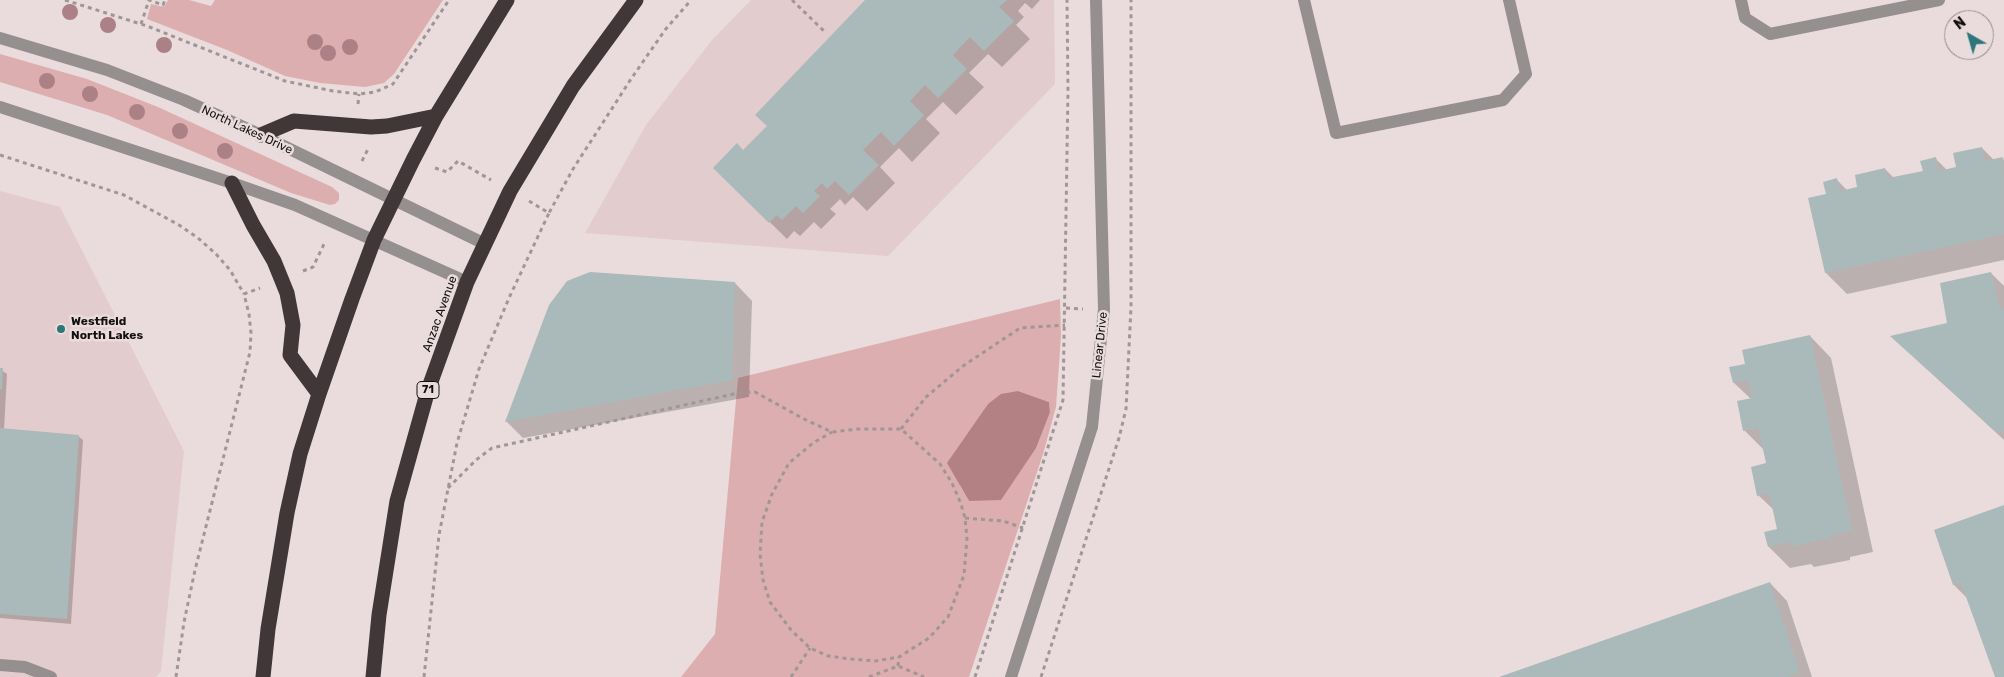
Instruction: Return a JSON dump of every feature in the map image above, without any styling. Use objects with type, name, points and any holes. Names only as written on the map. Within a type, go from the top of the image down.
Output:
[{"type":"highway","points":[[263,677],[268,629],[287,513],[300,454],[318,394],[374,240],[393,200],[436,116],[507,0]]},
{"type":"highway","name":"Anzac Avenue","points":[[373,677],[379,615],[397,501],[428,390],[467,282],[510,191],[573,86],[636,0]]},
{"type":"highway","points":[[261,135],[294,122],[364,127],[387,126],[436,116]]},
{"type":"highway","points":[[232,182],[253,225],[274,261],[288,293],[293,325],[290,355],[318,394]]},
{"type":"street","name":"Linear Drive","points":[[1011,677],[1092,427],[1104,309],[1096,0]]},
{"type":"street","points":[[1304,0],[1336,133],[1503,100],[1526,74],[1509,0]]},
{"type":"street","points":[[1741,0],[1745,18],[1770,34],[1938,0]]},
{"type":"street","name":"North Lakes Drive","points":[[0,38],[107,70],[184,100],[261,135],[485,244]]},
{"type":"street","points":[[0,107],[232,182],[295,206],[467,282]]},
{"type":"street","points":[[0,665],[25,667],[51,677]]},
{"type":"path","points":[[65,0],[141,24],[285,81],[333,91],[359,94],[375,92],[393,84],[400,77],[449,0]]},
{"type":"path","points":[[141,24],[149,0],[163,5],[166,0]]},
{"type":"path","points":[[424,677],[439,535],[457,442],[479,369],[548,212],[573,169],[626,87],[665,30],[691,0]]},
{"type":"path","points":[[792,0],[825,32]]},
{"type":"path","points":[[975,677],[1063,400],[1068,89],[1067,0]]},
{"type":"path","points":[[0,155],[124,195],[179,225],[216,254],[230,270],[244,294],[251,333],[250,352],[195,570],[184,622],[176,677]]},
{"type":"path","points":[[440,170],[447,172],[458,161],[464,164]]},
{"type":"path","points":[[305,270],[313,267],[320,252]]},
{"type":"path","points":[[244,294],[260,288]]},
{"type":"path","points":[[901,428],[926,396],[963,366],[1020,328],[1065,324]]},
{"type":"path","points":[[448,488],[476,460],[492,448],[738,392],[754,392],[832,432]]},
{"type":"path","points":[[901,428],[940,464],[955,490],[965,518],[967,538],[964,575],[948,617],[929,638],[899,656],[874,660],[828,656],[810,648],[792,630],[770,602],[763,580],[760,554],[762,522],[772,494],[789,463],[813,443],[832,432],[901,428]]},
{"type":"path","points":[[965,518],[1003,521],[1023,528]]},
{"type":"path","points":[[791,677],[810,648]]},
{"type":"path","points":[[898,666],[899,656]]},
{"type":"path","points":[[869,677],[898,666],[924,677]]},
{"type":"shaded area","points":[[168,0],[189,0],[211,6],[215,0],[443,0],[394,74],[384,83],[365,87],[320,83],[285,76],[227,50],[147,19],[151,4],[164,7]]},
{"type":"shaded area","points":[[751,0],[1054,0],[1055,84],[888,256],[585,233],[646,125],[712,40]]},
{"type":"shaded area","points":[[0,54],[87,79],[158,107],[332,187],[339,193],[339,200],[335,204],[330,205],[291,193],[107,115],[0,82]]},
{"type":"shaded area","name":"Westfield North Lakes","points":[[0,191],[60,207],[184,451],[161,671],[156,677],[0,677]]},
{"type":"shaded area","points":[[1060,299],[1061,336],[1056,407],[1043,454],[969,677],[681,677],[715,634],[738,378]],"holes":[[[1018,391],[1049,402],[1050,412],[969,501],[960,486],[971,431],[988,404]]]},
{"type":"shaded area","points":[[1018,391],[1049,402],[1050,412],[1036,448],[1001,500],[969,501],[947,463],[988,404],[1001,394]]},
{"type":"building","points":[[865,0],[1007,0],[999,7],[1014,21],[984,51],[970,37],[953,55],[967,69],[938,98],[925,85],[910,101],[924,115],[894,146],[881,132],[863,150],[879,165],[849,195],[835,181],[827,189],[822,183],[814,191],[820,196],[803,213],[796,206],[782,220],[777,215],[769,223],[713,168],[737,143],[743,150],[767,126],[755,115]]},
{"type":"building","points":[[1982,147],[1985,161],[2003,157],[2004,234],[1825,273],[1808,198],[1826,194],[1823,182],[1837,178],[1840,191],[1857,187],[1855,175],[1885,168],[1888,178],[1923,171],[1920,161],[1936,157],[1939,171],[1956,167],[1953,153]]},
{"type":"building","points":[[590,272],[735,282],[732,380],[505,422],[549,305],[567,281]]},
{"type":"building","points":[[1991,272],[2000,309],[2004,308],[2004,431],[1997,433],[1890,336],[1947,323],[1940,283]]},
{"type":"building","points":[[1810,335],[1852,530],[1829,536],[1829,538],[1792,546],[1791,542],[1768,547],[1764,532],[1777,529],[1769,493],[1757,496],[1751,467],[1766,463],[1758,427],[1743,431],[1737,401],[1752,398],[1748,380],[1733,383],[1729,367],[1745,364],[1742,350]]},
{"type":"building","points":[[0,368],[3,368],[2,389],[0,389]]},
{"type":"building","points":[[0,428],[79,435],[67,619],[0,614]]},
{"type":"building","points":[[2004,505],[2004,677],[1995,677],[1961,583],[1953,585],[1934,530]]},
{"type":"building","points":[[1770,582],[1800,673],[1788,677],[1499,677]]},
{"type":"place","name":"Westfield North Lakes","points":[[61,329]]}]
